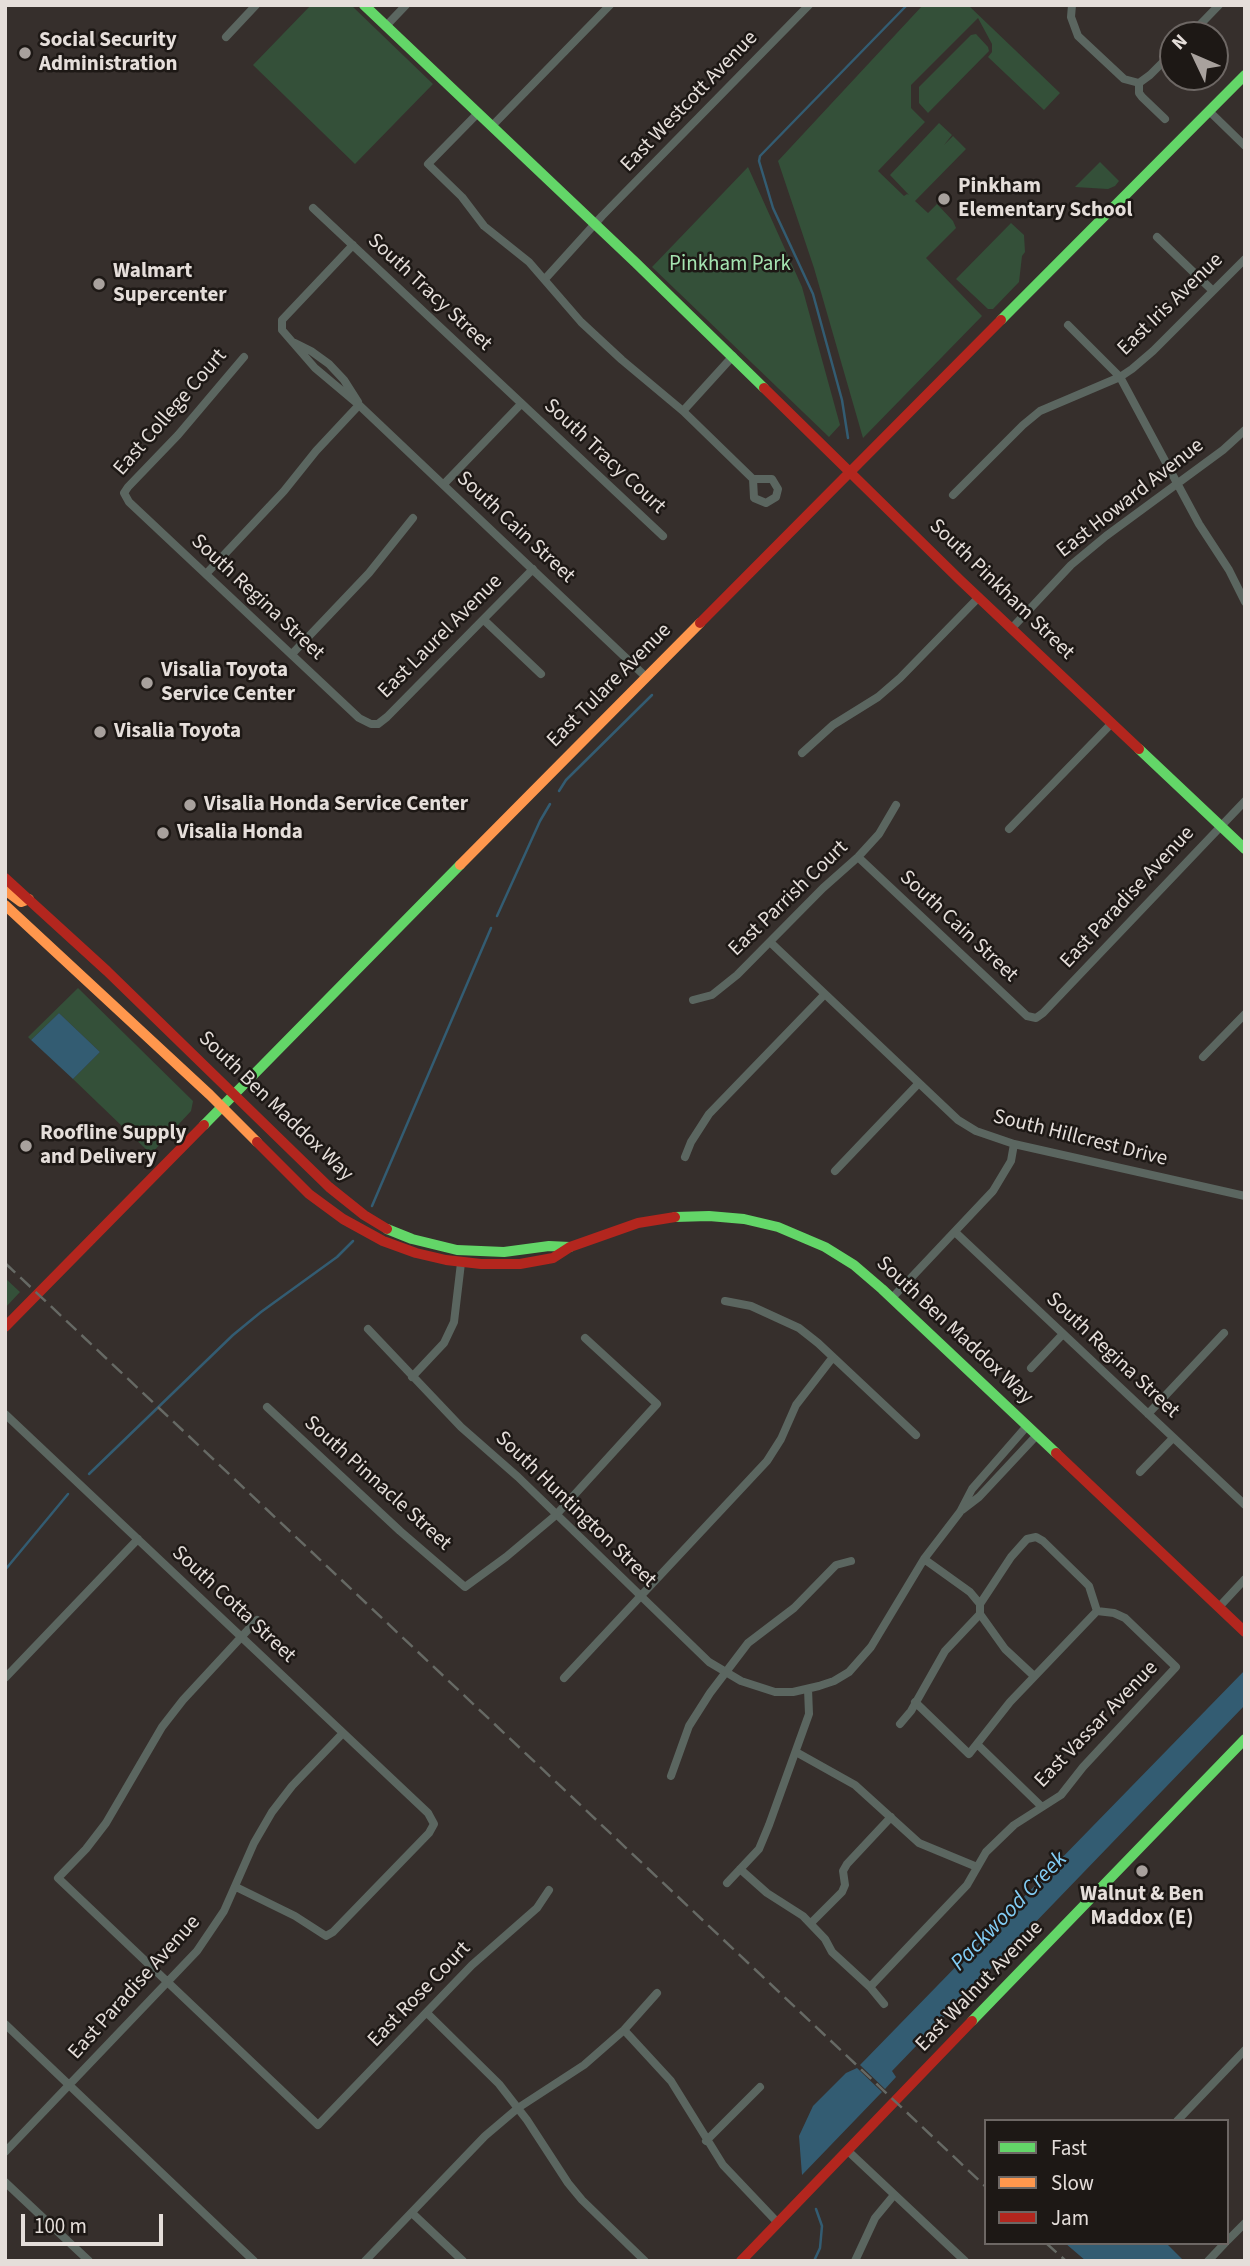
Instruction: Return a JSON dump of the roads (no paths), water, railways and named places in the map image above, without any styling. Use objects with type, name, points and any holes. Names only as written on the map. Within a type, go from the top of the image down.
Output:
[{"type":"main road","name":"South Pinkham Street","points":[[364,5],[1245,849]]},
{"type":"main road","name":"East Tulare Avenue","points":[[5,1327],[1245,75]]},
{"type":"main road","name":"South Ben Maddox Way","points":[[5,878],[329,1187],[364,1215],[388,1229],[427,1243],[472,1252],[570,1247]]},
{"type":"main road","points":[[5,890],[21,902],[29,899]]},
{"type":"main road","name":"South Ben Maddox Way","points":[[5,905],[222,1107],[309,1194],[343,1219],[377,1238],[406,1250],[461,1263],[497,1265],[553,1258],[570,1247],[625,1227],[666,1218],[709,1216],[744,1219],[785,1229],[819,1243],[854,1265],[892,1298],[1245,1632]]},
{"type":"main road","name":"East Walnut Avenue","points":[[741,2261],[1245,1739]]},
{"type":"street","points":[[386,26],[406,5]]},
{"type":"street","points":[[492,126],[610,5]]},
{"type":"street","name":"East Westcott Avenue","points":[[596,225],[809,5]]},
{"type":"street","points":[[1072,5],[1071,17],[1078,36],[1124,79],[1139,83]]},
{"type":"street","points":[[226,37],[251,7]]},
{"type":"street","points":[[1202,21],[1215,7]]},
{"type":"street","points":[[1139,83],[1159,66]]},
{"type":"street","points":[[1139,83],[1139,93],[1165,119]]},
{"type":"street","points":[[1209,111],[1245,146]]},
{"type":"street","points":[[478,113],[428,164],[462,197],[484,226],[518,250],[581,322],[683,411],[753,479]]},
{"type":"street","name":"South Tracy Street","points":[[313,208],[522,404]]},
{"type":"street","points":[[545,279],[596,225]]},
{"type":"street","points":[[1157,237],[1213,291]]},
{"type":"street","name":"South Cain Street","points":[[353,245],[287,314],[280,325],[282,330],[293,342],[328,364],[344,380],[359,405],[646,677]]},
{"type":"street","name":"East Iris Avenue","points":[[953,495],[1040,411],[1120,377],[1153,351],[1245,259]]},
{"type":"street","points":[[1068,325],[1120,377],[1177,484],[1244,597]]},
{"type":"street","points":[[683,411],[733,356]]},
{"type":"street","name":"East College Court","points":[[124,493],[178,435],[244,357]]},
{"type":"street","points":[[444,484],[522,404]]},
{"type":"street","name":"South Tracy Court","points":[[522,404],[663,536]]},
{"type":"street","points":[[206,574],[284,491],[316,451],[359,405]]},
{"type":"street","name":"East Howard Avenue","points":[[1012,628],[1071,565],[1245,430]]},
{"type":"street","name":"South Regina Street","points":[[124,493],[129,502],[359,718],[371,724]]},
{"type":"street","points":[[292,654],[369,573],[413,518]]},
{"type":"street","name":"East Laurel Avenue","points":[[371,724],[378,724],[387,717],[533,569]]},
{"type":"street","points":[[802,753],[833,726],[878,697],[900,678],[979,597]]},
{"type":"street","points":[[484,620],[541,674]]},
{"type":"street","points":[[1009,829],[1112,723]]},
{"type":"street","name":"East Paradise Avenue","points":[[1036,1018],[1245,801]]},
{"type":"street","name":"East Parrish Court","points":[[693,1000],[712,995],[770,943],[823,888],[858,858],[879,834],[895,805]]},
{"type":"street","name":"South Cain Street","points":[[858,858],[1027,1016],[1036,1018]]},
{"type":"street","name":"South Hillcrest Drive","points":[[770,943],[918,1084],[958,1120],[976,1131],[1014,1144],[1245,1196]]},
{"type":"street","points":[[685,1157],[709,1114],[824,995]]},
{"type":"street","points":[[1203,1057],[1245,1014]]},
{"type":"street","points":[[835,1171],[918,1084]]},
{"type":"street","points":[[892,1298],[993,1191],[1010,1161],[1014,1144]]},
{"type":"street","name":"South Regina Street","points":[[955,1233],[1245,1505]]},
{"type":"street","points":[[412,1377],[444,1343],[454,1322],[461,1263]]},
{"type":"street","points":[[725,1301],[751,1306],[799,1328],[834,1357],[916,1435]]},
{"type":"street","name":"South Huntington Street","points":[[368,1329],[412,1377],[709,1662],[741,1681],[775,1692],[808,1689]]},
{"type":"street","points":[[1148,1414],[1224,1333]]},
{"type":"street","points":[[1031,1368],[1062,1335]]},
{"type":"street","points":[[556,1515],[657,1405],[585,1338]]},
{"type":"street","points":[[564,1678],[767,1461],[796,1405],[834,1357]]},
{"type":"street","name":"South Pinnacle Street","points":[[267,1407],[400,1531],[465,1587],[556,1515]]},
{"type":"street","name":"South Cotta Street","points":[[5,1414],[428,1813],[434,1824],[429,1833],[333,1932],[326,1936],[295,1916],[236,1887]]},
{"type":"street","points":[[727,1883],[759,1849],[809,1713],[808,1689],[834,1681],[849,1672],[871,1647],[923,1559],[960,1512],[980,1478],[1027,1426]]},
{"type":"street","points":[[960,1512],[979,1497],[1037,1435]]},
{"type":"street","points":[[1140,1472],[1173,1438]]},
{"type":"street","points":[[915,1702],[969,1754],[1010,1702],[1097,1611],[1089,1586],[1036,1537],[1027,1539],[1011,1557],[980,1604],[980,1614],[1005,1649],[1034,1676]]},
{"type":"street","points":[[5,1678],[138,1539]]},
{"type":"street","points":[[923,1559],[970,1592],[980,1604]]},
{"type":"street","points":[[671,1776],[690,1726],[724,1673],[748,1643],[794,1608],[836,1565],[851,1561]]},
{"type":"street","points":[[1219,1607],[1245,1579]]},
{"type":"street","name":"East Vassar Avenue","points":[[870,1987],[967,1885],[986,1852],[1014,1825],[1061,1795],[1083,1767],[1176,1667],[1125,1618],[1114,1613],[1097,1611]]},
{"type":"street","points":[[900,1724],[911,1712],[945,1651],[980,1614]]},
{"type":"street","points":[[168,1983],[58,1878],[106,1823],[162,1727],[183,1700],[257,1620]]},
{"type":"street","name":"East Paradise Avenue","points":[[5,2152],[168,1983],[209,1935],[236,1887],[254,1843],[272,1812],[292,1786],[343,1733]]},
{"type":"street","points":[[977,1744],[1041,1806]]},
{"type":"street","points":[[796,1752],[855,1785],[919,1843],[977,1867]]},
{"type":"street","points":[[811,1923],[842,1892],[845,1885],[843,1871],[847,1864],[891,1818]]},
{"type":"street","points":[[740,1869],[767,1893],[811,1923],[832,1952],[870,1987],[884,2004]]},
{"type":"street","name":"East Rose Court","points":[[168,1983],[318,2125],[495,1943],[537,1908],[549,1890]]},
{"type":"street","points":[[365,2261],[485,2136],[518,2108],[584,2065],[624,2030],[657,1993]]},
{"type":"street","points":[[427,2014],[482,2065],[518,2108],[554,2164],[582,2200],[645,2261]]},
{"type":"street","points":[[5,2024],[254,2261]]},
{"type":"street","points":[[624,2030],[671,2081],[706,2141],[738,2184],[778,2223]]},
{"type":"street","points":[[1179,2119],[1245,2050]]},
{"type":"street","points":[[706,2141],[760,2087]]},
{"type":"street","points":[[848,2151],[965,2261]]},
{"type":"street","points":[[5,2182],[89,2261]]},
{"type":"street","points":[[855,2261],[875,2218],[894,2195]]},
{"type":"street","points":[[412,2213],[463,2261]]},
{"type":"street","points":[[1229,2239],[1245,2223]]},
{"type":"street","points":[[1208,2261],[1223,2245]]},
{"type":"water","points":[[59,1013],[100,1052],[73,1079],[31,1040]]},
{"type":"water","points":[[1245,1670],[1245,1705],[892,2071],[896,2077],[885,2089],[860,2065]]},
{"type":"water","points":[[857,2068],[882,2092],[802,2175],[799,2136],[813,2106],[846,2073]]},
{"type":"water","points":[[1067,2245],[1168,2245],[1184,2261],[1086,2261]]},
{"type":"waterway","points":[[848,438],[842,400],[813,294],[773,208],[759,161],[760,156],[907,5]]},
{"type":"waterway","points":[[559,791],[566,780],[652,695]]},
{"type":"waterway","points":[[497,916],[550,804]]},
{"type":"waterway","points":[[372,1206],[491,928]]},
{"type":"waterway","points":[[89,1474],[233,1335],[337,1257],[353,1241]]},
{"type":"waterway","points":[[5,1570],[68,1494]]},
{"type":"waterway","name":"Packwood Creek","points":[[814,2261],[820,2248],[822,2226],[816,2209]]},
{"type":"railway","points":[[5,1263],[984,2185]]},
{"type":"railway","points":[[1048,2245],[1066,2261]]},
{"type":"place","name":"Social Security Administration","points":[[25,53]]},
{"type":"place","name":"Pinkham Elementary School","points":[[944,199]]},
{"type":"place","name":"Walmart Supercenter","points":[[99,284]]},
{"type":"place","name":"Visalia Toyota Service Center","points":[[147,683]]},
{"type":"place","name":"Visalia Toyota","points":[[100,732]]},
{"type":"place","name":"Visalia Honda Service Center","points":[[190,805]]},
{"type":"place","name":"Visalia Honda","points":[[163,833]]},
{"type":"place","name":"Roofline Supply and Delivery","points":[[26,1146]]},
{"type":"place","name":"Walnut & Ben Maddox (E)","points":[[1142,1871]]},
{"type":"park label","name":"Pinkham Park","points":[[730,265]]}]
